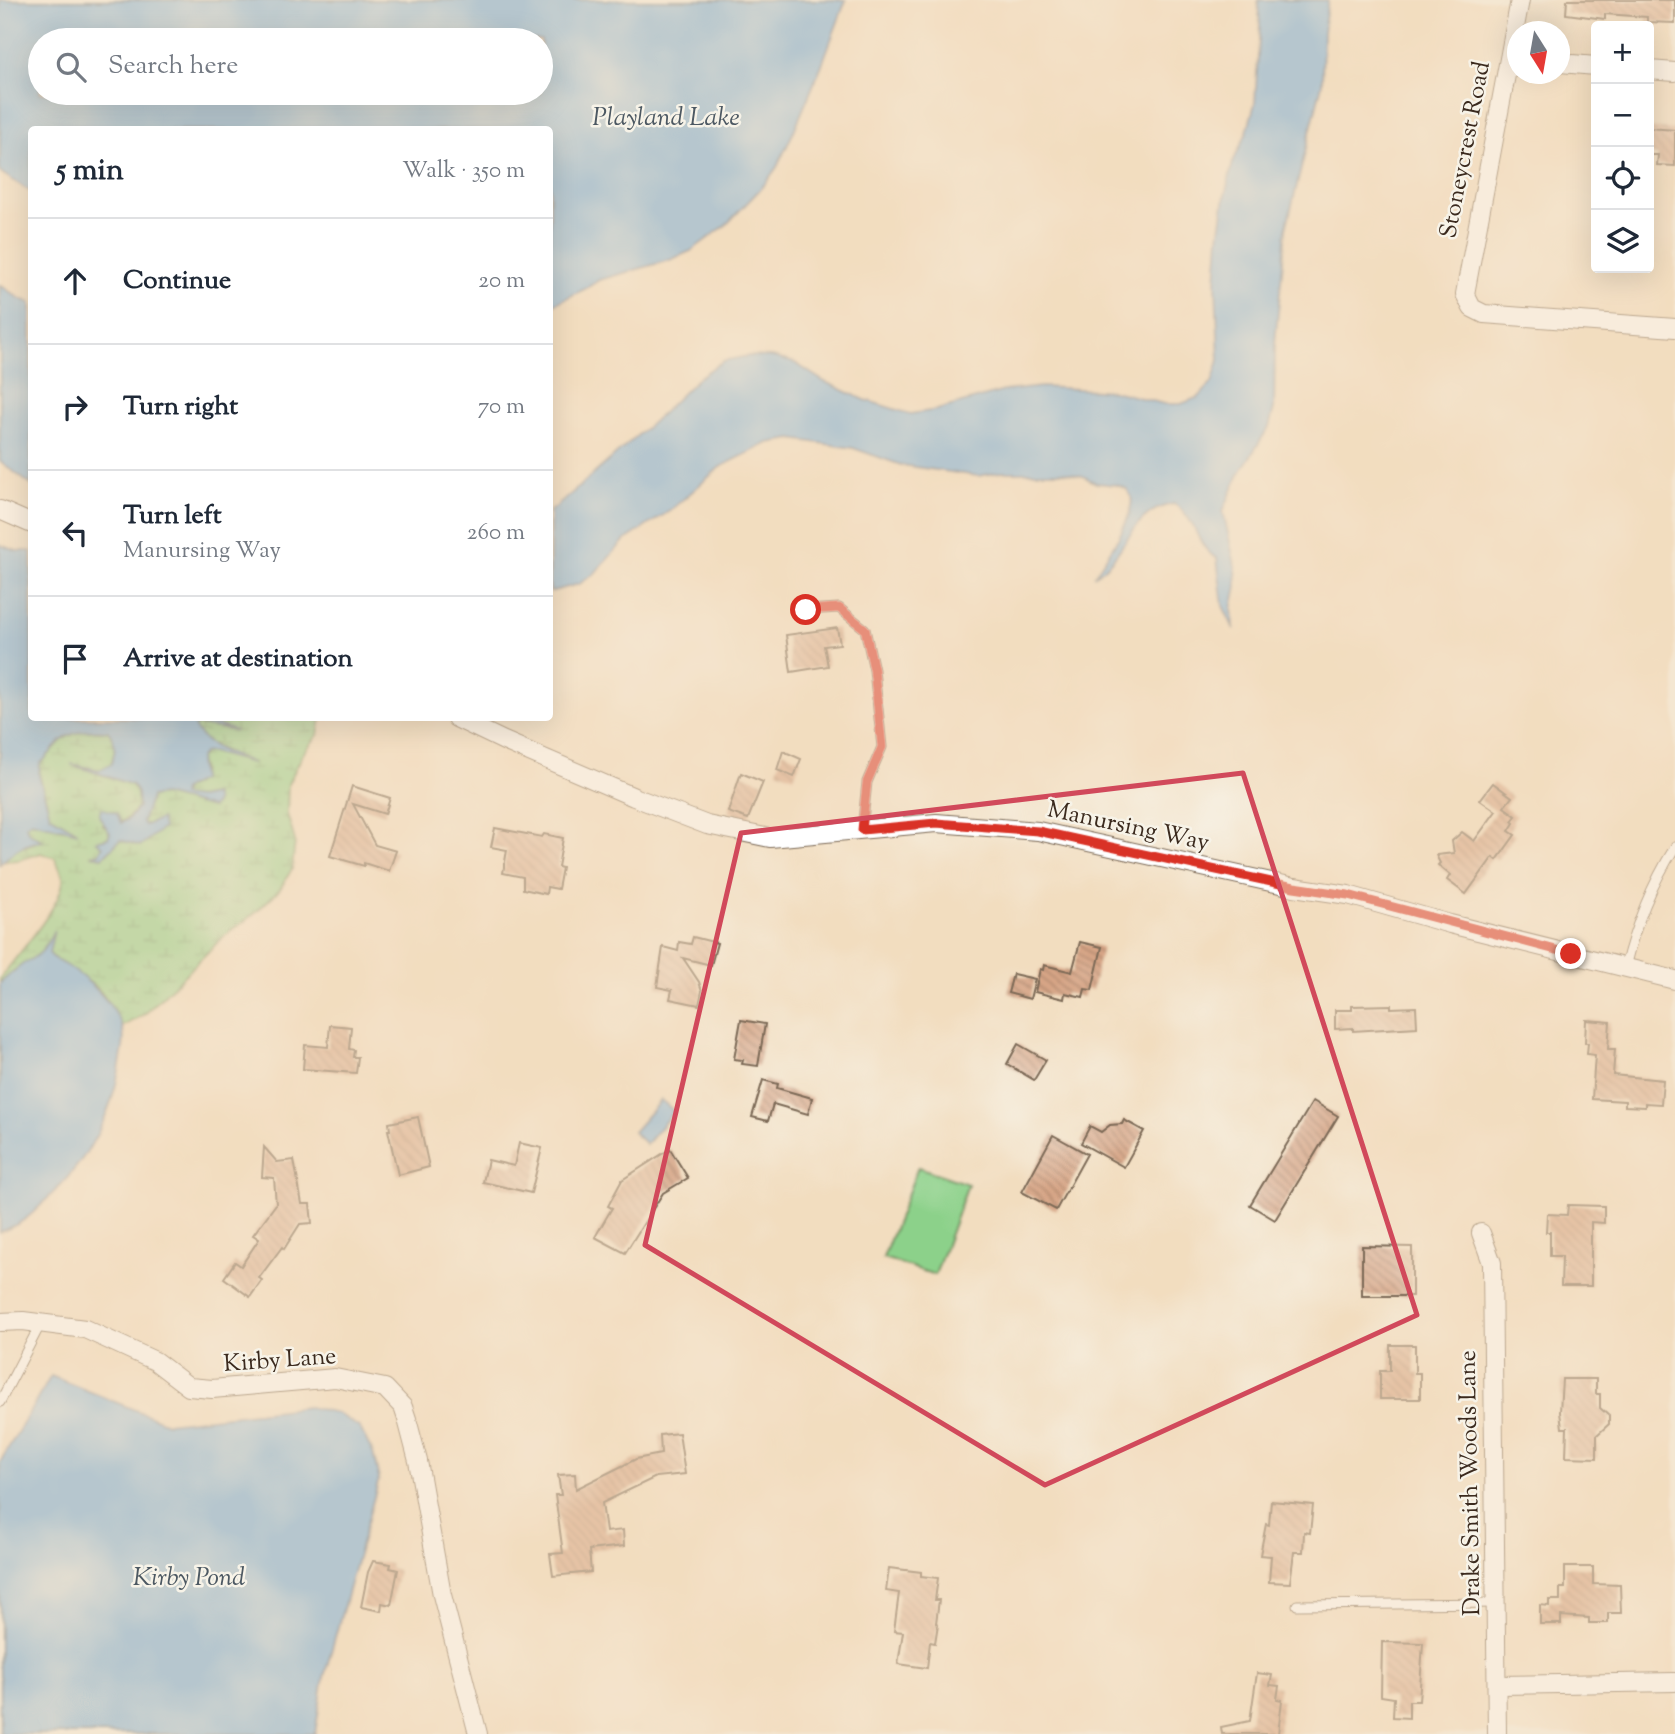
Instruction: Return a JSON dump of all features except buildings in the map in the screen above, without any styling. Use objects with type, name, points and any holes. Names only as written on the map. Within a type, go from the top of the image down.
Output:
[{"type":"street","name":"Stoneycrest Road","points":[[1518,21],[1520,0]]},
{"type":"street","points":[[1570,63],[1591,65]]},
{"type":"street","points":[[1654,70],[1675,72]]},
{"type":"street","name":"Stoneycrest Road","points":[[1508,84],[1465,294],[1472,308],[1484,314],[1675,328]]},
{"type":"street","points":[[0,510],[28,522]]},
{"type":"street","name":"Manursing Way","points":[[462,721],[622,792],[707,825],[770,838],[936,823],[1038,831],[1294,887],[1348,895],[1450,924],[1675,980]]},
{"type":"street","name":"Drake Smith Woods Lane","points":[[1481,1233],[1492,1263],[1497,1734]]},
{"type":"street","name":"Kirby Lane","points":[[0,1322],[23,1321],[85,1329],[155,1361],[189,1387],[212,1390],[335,1378],[385,1388],[403,1407],[408,1419],[442,1595],[478,1734]]},
{"type":"street","points":[[1498,1685],[1675,1682]]},
{"type":"lane","points":[[806,610],[839,608],[865,629],[874,670],[882,747],[867,782],[862,830]]},
{"type":"lane","points":[[1625,967],[1632,937],[1662,868],[1675,847]]},
{"type":"lane","points":[[0,1402],[41,1323]]},
{"type":"lane","points":[[1297,1605],[1497,1603]]},
{"type":"highlighted area","points":[[1243,773],[1417,1315],[1045,1485],[645,1245],[741,833]]},
{"type":"green space","points":[[197,721],[321,721],[318,735],[304,752],[288,784],[287,814],[295,841],[292,869],[280,889],[254,914],[224,936],[145,1014],[122,1027],[98,989],[59,963],[48,952],[52,934],[43,952],[36,959],[21,965],[0,983],[0,978],[47,916],[61,889],[63,879],[55,858],[41,853],[19,860],[3,861],[17,849],[42,840],[28,833],[26,825],[31,821],[75,830],[50,815],[39,774],[40,764],[59,743],[76,733],[108,730],[115,747],[111,764],[100,770],[75,765],[132,785],[137,793],[138,807],[130,816],[114,824],[103,825],[110,832],[108,838],[97,841],[103,846],[99,853],[93,855],[103,857],[120,840],[161,820],[145,825],[141,822],[151,797],[163,795],[212,807],[213,795],[182,797],[182,790],[194,785],[202,771],[199,760],[204,753],[211,752],[245,761],[209,743],[192,724],[230,730]]},
{"type":"green space","points":[[918,1167],[968,1184],[935,1275],[883,1258]]},
{"type":"water","name":"Playland Lake","points":[[0,0],[846,0],[821,67],[777,167],[764,185],[726,225],[691,251],[670,260],[599,280],[553,305],[553,126],[28,126],[28,190],[0,172]]},
{"type":"water","points":[[1258,0],[1328,0],[1323,32],[1322,84],[1286,229],[1275,343],[1274,408],[1269,427],[1239,474],[1223,511],[1236,570],[1237,586],[1232,609],[1234,629],[1223,606],[1217,558],[1205,547],[1182,510],[1174,504],[1159,508],[1138,524],[1114,557],[1094,576],[1119,537],[1130,513],[1132,499],[1127,489],[1096,483],[1083,476],[1063,472],[1001,472],[978,476],[901,465],[853,448],[792,439],[768,443],[720,467],[671,510],[624,541],[594,574],[579,584],[553,591],[553,509],[655,420],[698,378],[723,361],[748,356],[772,357],[795,363],[823,381],[865,400],[910,414],[937,410],[1004,391],[1042,387],[1114,391],[1164,404],[1181,404],[1199,397],[1212,383],[1219,360],[1216,283],[1219,238],[1233,162],[1247,132],[1255,103],[1260,25]]},
{"type":"water","points":[[0,285],[28,302],[28,483],[0,461]]},
{"type":"water","points":[[0,545],[17,551],[28,551],[28,721],[209,722],[236,731],[193,724],[211,744],[252,763],[211,752],[203,753],[199,760],[201,780],[183,790],[182,796],[198,798],[214,795],[216,802],[212,808],[163,795],[151,797],[142,822],[145,825],[161,819],[163,828],[140,846],[120,840],[103,857],[91,855],[99,853],[103,847],[96,841],[108,838],[110,833],[99,816],[101,808],[117,813],[121,823],[138,807],[137,793],[132,785],[71,764],[100,770],[111,764],[115,751],[108,731],[88,730],[76,733],[59,743],[40,764],[39,775],[50,815],[78,832],[31,821],[26,825],[28,832],[43,841],[19,848],[0,864]]},
{"type":"water","points":[[54,930],[49,953],[90,984],[113,1009],[123,1032],[122,1056],[105,1117],[79,1163],[31,1215],[0,1232],[0,983],[42,951]]},
{"type":"water","points":[[661,1100],[674,1111],[646,1144],[633,1132]]},
{"type":"water","name":"Kirby Pond","points":[[51,1376],[167,1423],[308,1407],[337,1413],[360,1428],[373,1453],[379,1479],[324,1677],[315,1734],[0,1734],[0,1462]]},
{"type":"route","points":[[806,610],[839,608],[865,629],[874,670],[882,747],[867,782],[862,830],[936,823],[1038,831],[1294,887],[1348,895],[1571,954]]}]
